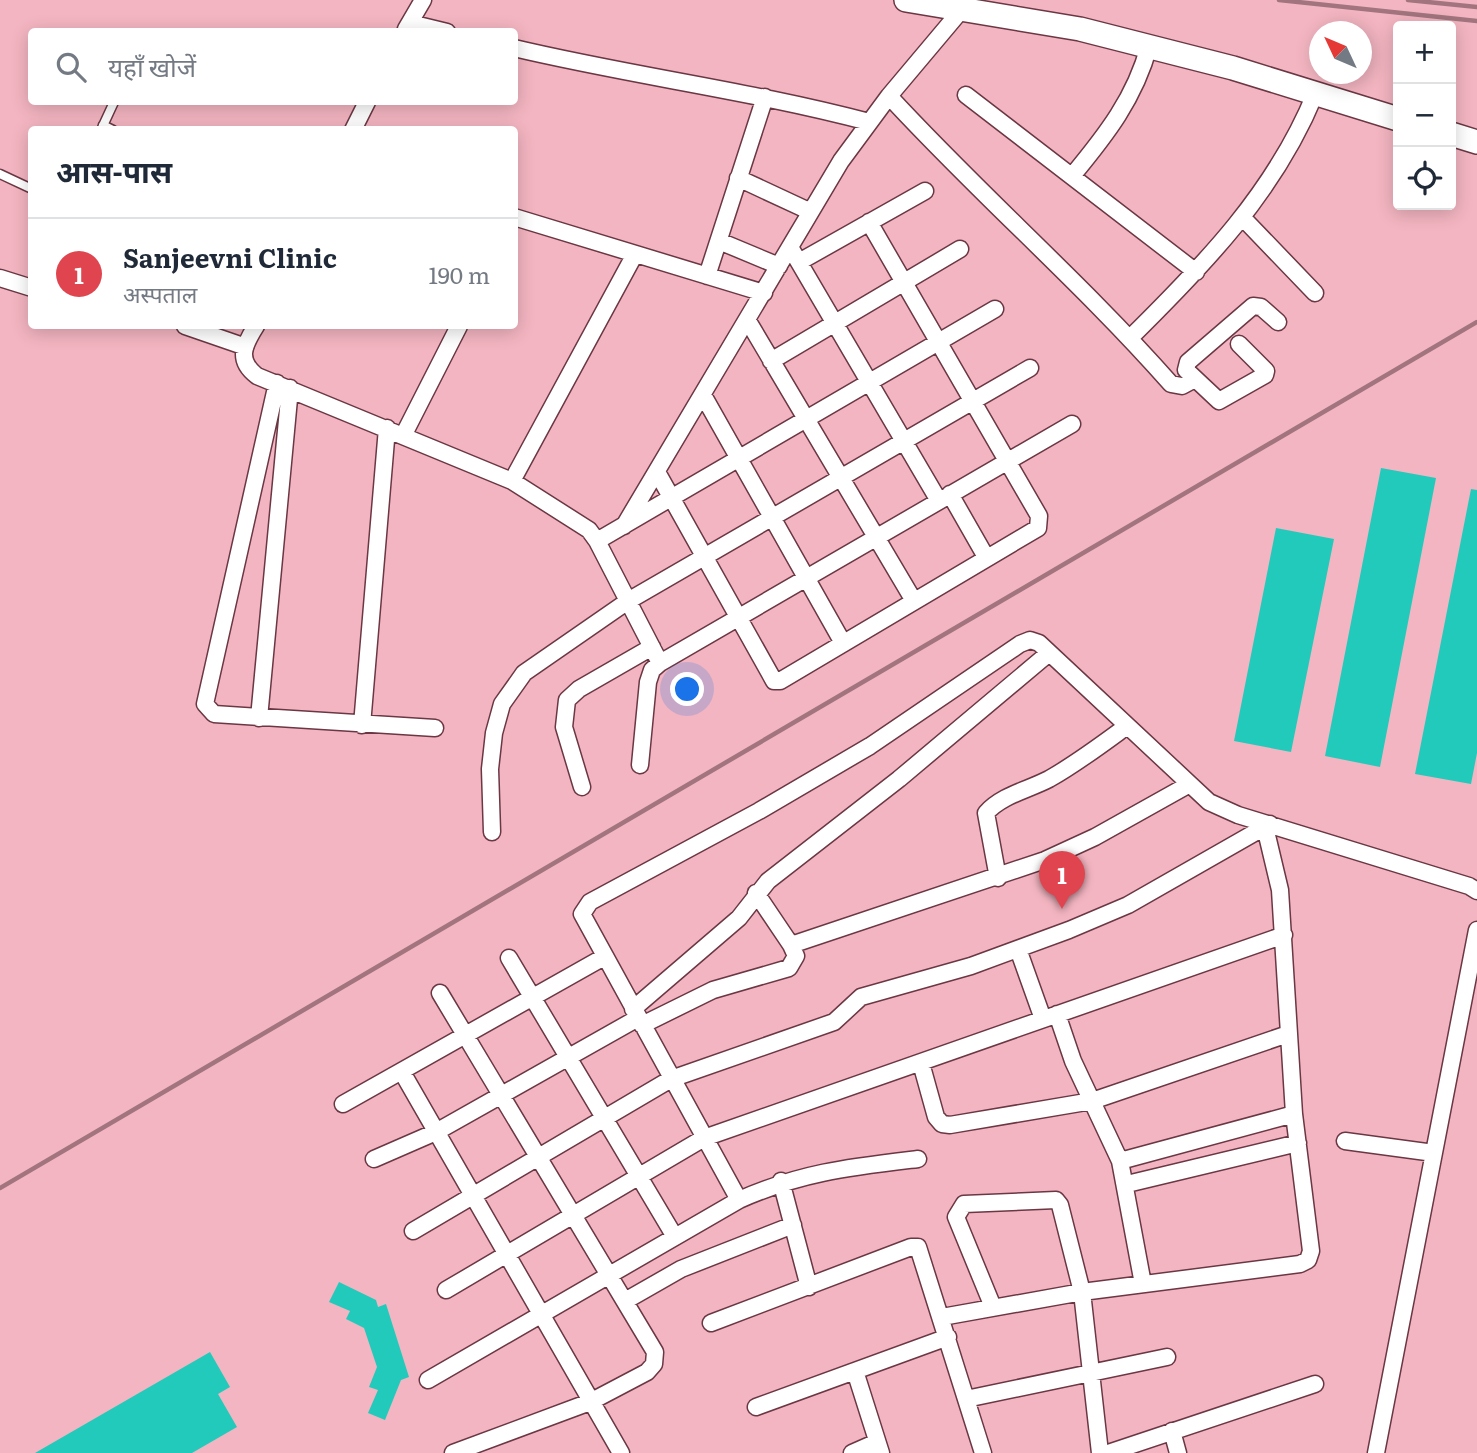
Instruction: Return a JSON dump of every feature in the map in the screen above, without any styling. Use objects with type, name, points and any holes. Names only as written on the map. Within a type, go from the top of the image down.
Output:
[{"type":"street","points":[[408,27],[423,0]]},
{"type":"street","points":[[906,0],[1080,29],[1149,46],[1393,117]]},
{"type":"street","points":[[624,526],[748,321],[809,211],[869,122],[963,8]]},
{"type":"street","points":[[1072,176],[1130,98],[1149,46]]},
{"type":"street","points":[[518,49],[646,77],[765,97],[869,122]]},
{"type":"street","points":[[1130,338],[1196,272],[1242,217],[1280,166],[1298,134],[1315,94]]},
{"type":"street","points":[[966,95],[1196,272]]},
{"type":"street","points":[[889,96],[940,151],[1130,338],[1171,384],[1182,386],[1195,379]]},
{"type":"street","points":[[707,276],[765,97]]},
{"type":"street","points":[[355,126],[366,105]]},
{"type":"street","points":[[1456,136],[1477,142]]},
{"type":"street","points":[[738,178],[809,211]]},
{"type":"street","points":[[799,262],[925,191]]},
{"type":"street","points":[[1242,217],[1315,293]]},
{"type":"street","points":[[518,218],[764,293]]},
{"type":"street","points":[[657,472],[774,681],[780,681],[1038,528],[1041,522],[869,222]]},
{"type":"street","points":[[719,241],[779,266]]},
{"type":"street","points":[[790,247],[904,441],[986,557]]},
{"type":"street","points":[[771,361],[960,249]]},
{"type":"street","points":[[512,481],[635,254]]},
{"type":"street","points":[[0,278],[28,284]]},
{"type":"street","points":[[1239,344],[1266,371],[1263,378],[1219,401],[1186,370],[1188,362],[1253,306],[1261,307],[1278,322]]},
{"type":"street","points":[[597,541],[995,309]]},
{"type":"street","points":[[748,321],[914,601]]},
{"type":"street","points":[[194,329],[243,346]]},
{"type":"street","points":[[254,329],[243,346],[246,368],[283,386],[512,481],[578,522],[597,541],[660,663]]},
{"type":"street","points":[[403,436],[457,329]]},
{"type":"street","points":[[492,832],[490,769],[494,733],[502,704],[524,673],[628,601],[1030,369]]},
{"type":"street","points":[[283,386],[205,704],[214,714],[435,728]]},
{"type":"street","points":[[259,718],[283,386]]},
{"type":"street","points":[[703,395],[843,643]]},
{"type":"street","points":[[640,765],[648,681],[652,670],[660,663],[1072,424]]},
{"type":"street","points":[[362,725],[387,428]]},
{"type":"street","points":[[739,1200],[582,914],[590,902],[759,811],[870,746],[1020,643],[1030,640],[1039,643],[1209,802],[1267,825],[1469,886],[1477,891]]},
{"type":"street","points":[[582,787],[564,727],[567,700],[579,689],[652,647]]},
{"type":"street","points":[[638,1017],[739,918],[756,893],[1049,653]]},
{"type":"street","points":[[998,878],[986,813],[994,804],[1056,774],[1127,726]]},
{"type":"street","points":[[791,945],[998,878],[1095,837],[1188,785]]},
{"type":"street","points":[[942,1317],[1082,1292],[1300,1264],[1308,1260],[1311,1251],[1294,1114],[1280,890],[1267,825]]},
{"type":"street","points":[[413,1231],[603,1116],[671,1079],[834,1022],[862,998],[971,966],[1128,905],[1267,825]]},
{"type":"street","points":[[374,1159],[436,1132],[638,1017],[713,990],[789,968],[796,956],[756,893]]},
{"type":"street","points":[[446,1290],[704,1138],[1284,935]]},
{"type":"street","points":[[1376,1453],[1476,940]]},
{"type":"street","points":[[1018,949],[1120,1161],[1127,1185],[1143,1284]]},
{"type":"street","points":[[343,1104],[604,957]]},
{"type":"street","points":[[509,958],[675,1237]]},
{"type":"street","points":[[440,993],[655,1352],[654,1364],[647,1371],[590,1402],[453,1453]]},
{"type":"street","points":[[921,1063],[936,1117],[942,1124],[950,1125],[1092,1101],[1289,1034]]},
{"type":"street","points":[[402,1072],[617,1450]]},
{"type":"street","points":[[1120,1161],[1294,1114]]},
{"type":"street","points":[[1345,1140],[1434,1153]]},
{"type":"street","points":[[1127,1185],[1298,1143]]},
{"type":"street","points":[[428,1380],[739,1200],[782,1181],[835,1169],[918,1159]]},
{"type":"street","points":[[782,1181],[809,1287]]},
{"type":"street","points":[[993,1307],[956,1217],[964,1204],[1056,1200],[1060,1205],[1082,1292],[1100,1453]]},
{"type":"street","points":[[625,1301],[681,1269],[793,1225]]},
{"type":"street","points":[[711,1323],[911,1247],[918,1247],[983,1453]]},
{"type":"street","points":[[756,1407],[948,1337]]},
{"type":"street","points":[[966,1399],[1167,1357]]},
{"type":"street","points":[[852,1453],[879,1447],[855,1371]]},
{"type":"street","points":[[1108,1453],[1315,1384]]},
{"type":"street","points":[[1171,1432],[1178,1453]]},
{"type":"lane","points":[[102,126],[113,105]]},
{"type":"lane","points":[[0,174],[28,188]]},
{"type":"building","points":[[1381,468],[1436,478],[1380,767],[1325,756]]},
{"type":"building","points":[[1471,489],[1477,490],[1477,753],[1471,784],[1415,774]]},
{"type":"building","points":[[1276,528],[1334,539],[1291,752],[1234,741]]},
{"type":"building","points":[[339,1282],[376,1300],[378,1307],[386,1304],[409,1377],[401,1380],[385,1420],[368,1413],[378,1390],[369,1387],[377,1367],[364,1328],[346,1319],[350,1311],[329,1302]]},
{"type":"building","points":[[210,1352],[230,1387],[218,1394],[237,1427],[192,1453],[35,1453]]},
{"type":"railway","points":[[1279,0],[1477,21]]},
{"type":"railway","points":[[1408,0],[1477,7]]},
{"type":"railway","points":[[0,1188],[1477,322]]},
{"type":"place","name":"Sanjeevni Clinic","points":[[1062,909]]}]
